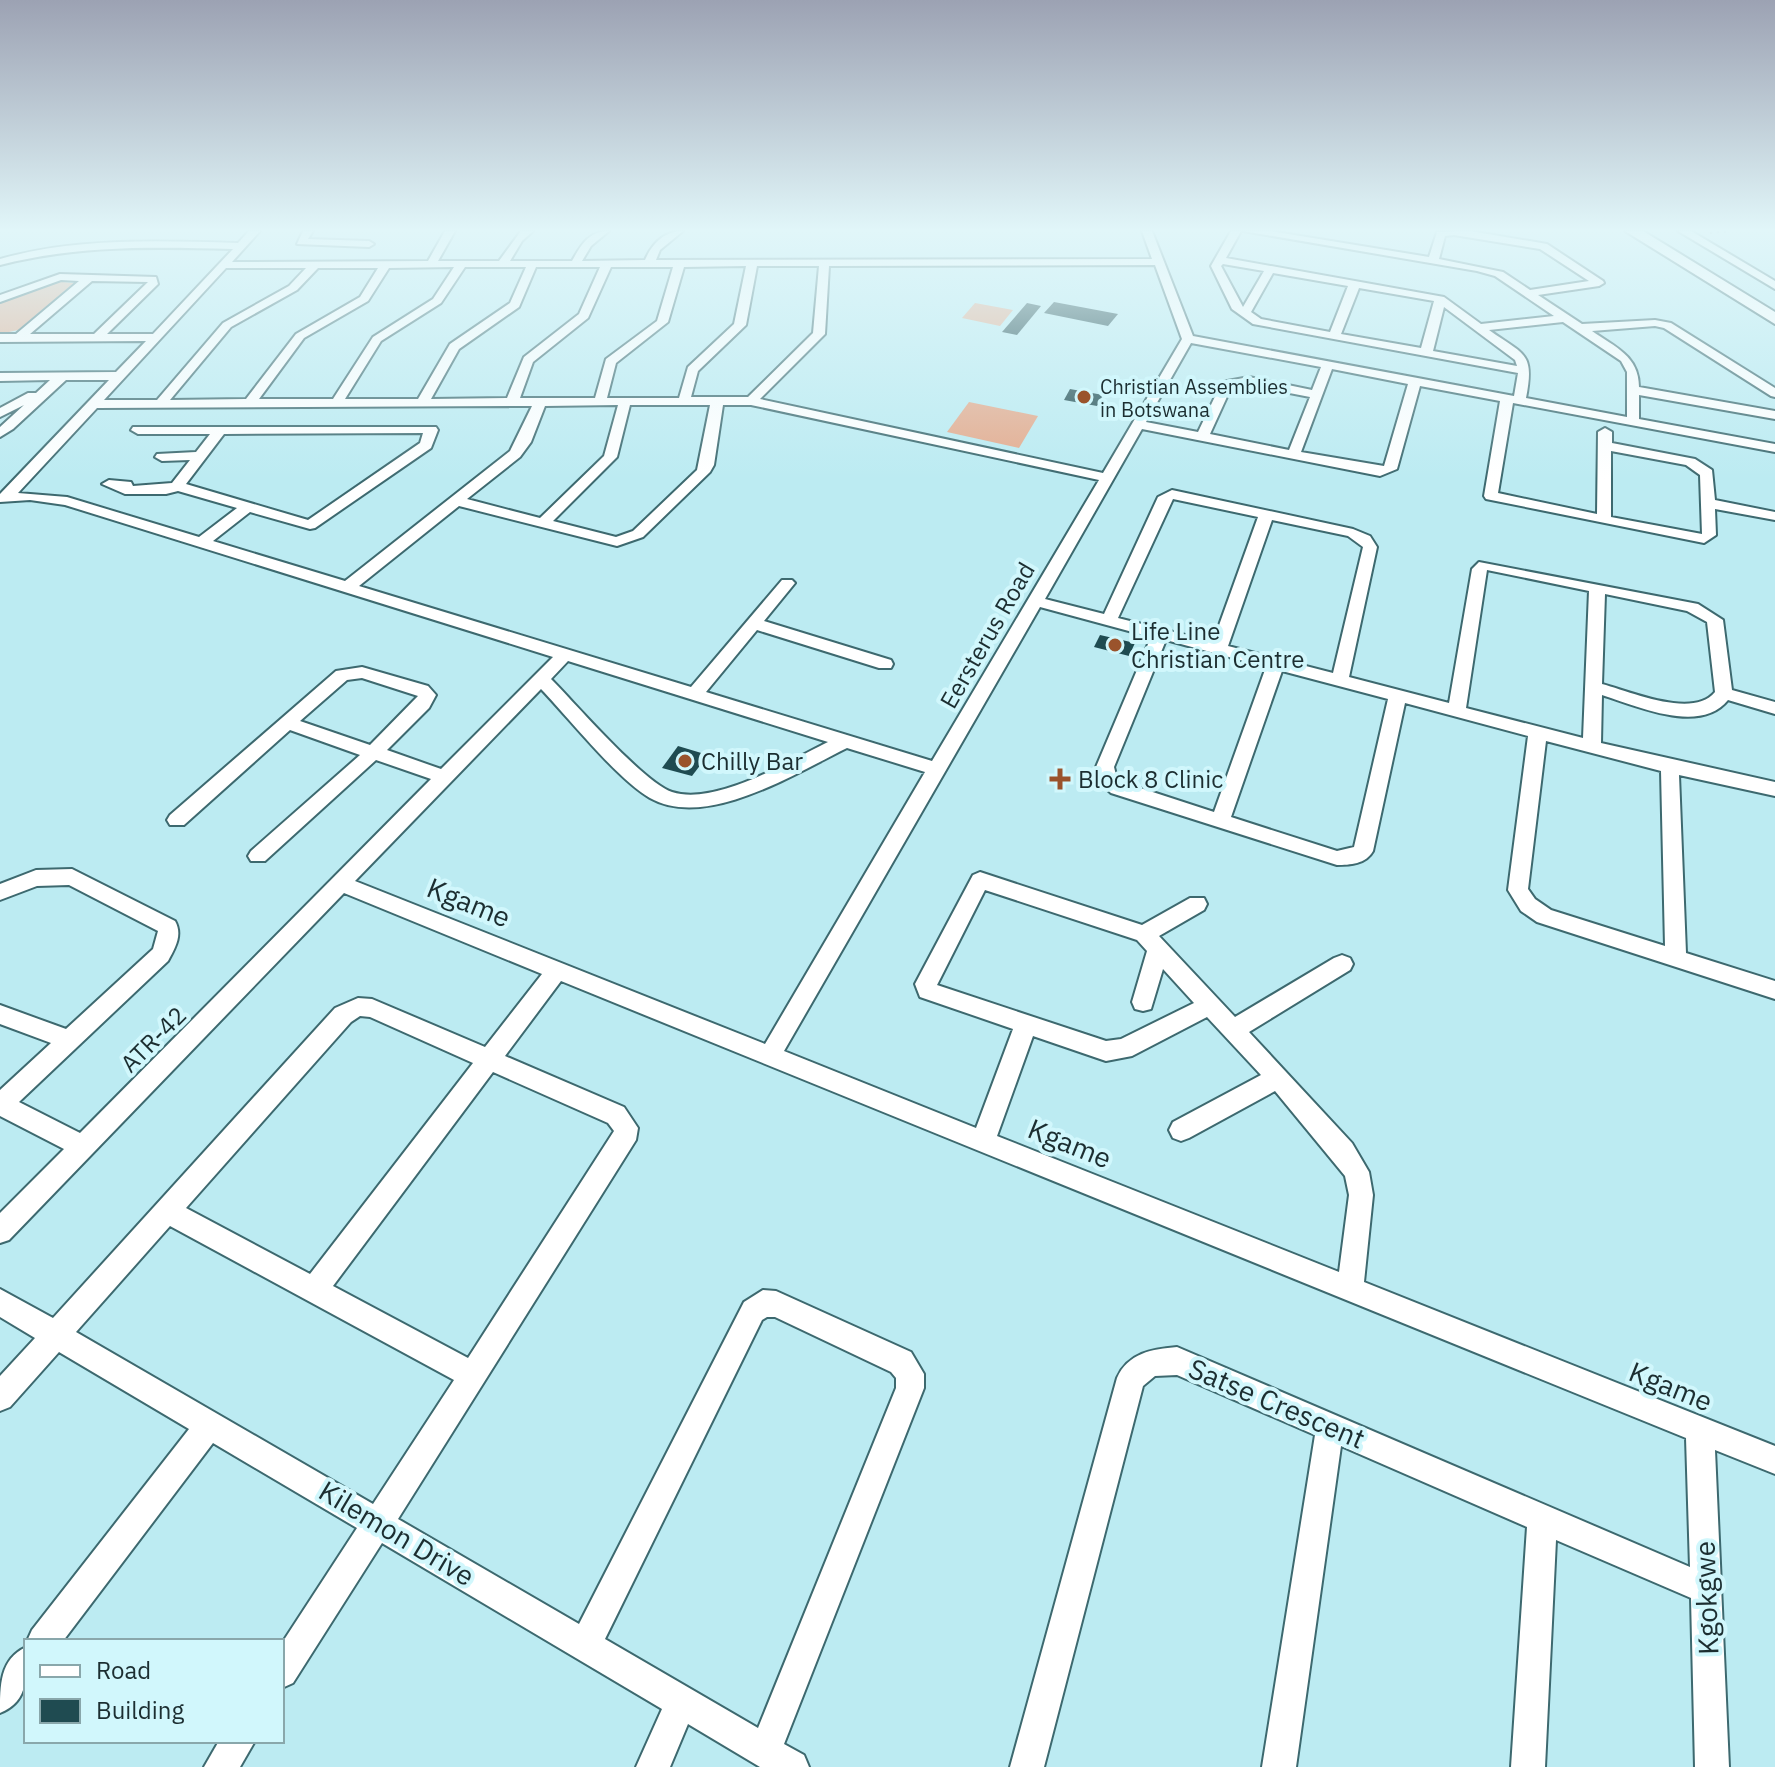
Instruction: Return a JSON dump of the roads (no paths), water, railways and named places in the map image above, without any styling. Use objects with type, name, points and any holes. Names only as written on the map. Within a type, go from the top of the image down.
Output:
[{"type":"street","points":[[19,338],[48,313]]},
{"type":"street","points":[[96,338],[121,313]]},
{"type":"street","points":[[3,497],[178,313]]},
{"type":"street","points":[[161,403],[227,325],[248,313]]},
{"type":"street","points":[[248,405],[300,336],[339,313]]},
{"type":"street","points":[[336,404],[377,339],[417,313]]},
{"type":"street","points":[[422,403],[454,347],[503,313]]},
{"type":"street","points":[[512,403],[528,360],[585,313]]},
{"type":"street","points":[[600,402],[610,362],[662,322],[665,313]]},
{"type":"street","points":[[684,402],[692,370],[740,325],[742,313]]},
{"type":"street","points":[[751,401],[819,334],[820,313]]},
{"type":"street","points":[[1179,313],[1188,339],[1775,448]]},
{"type":"street","points":[[1334,336],[1343,313]]},
{"type":"street","points":[[1426,353],[1436,313]]},
{"type":"street","points":[[1461,313],[1521,358],[1525,371],[1513,399],[1491,496],[1704,539],[1709,535],[1707,473],[1701,467],[1690,462],[1605,446]]},
{"type":"street","points":[[1560,313],[1630,364],[1633,422]]},
{"type":"street","points":[[1244,315],[1261,323],[1525,371]]},
{"type":"street","points":[[1481,327],[1567,318]]},
{"type":"street","points":[[1581,328],[1655,323],[1667,325],[1775,393]]},
{"type":"street","points":[[0,338],[156,337]]},
{"type":"street","name":"Eersterus Road","points":[[770,1055],[1188,339]]},
{"type":"street","points":[[1293,456],[1328,365]]},
{"type":"street","points":[[0,377],[121,376]]},
{"type":"street","points":[[0,413],[62,377]]},
{"type":"street","points":[[1202,437],[1226,385],[1249,381],[1316,394]]},
{"type":"street","points":[[1138,424],[1368,472],[1390,469],[1415,381]]},
{"type":"street","points":[[0,433],[16,421],[44,389]]},
{"type":"street","points":[[1633,390],[1775,415]]},
{"type":"street","points":[[458,501],[617,542],[638,534],[703,472],[707,465],[717,401]]},
{"type":"street","points":[[93,404],[751,401],[1108,478]]},
{"type":"street","points":[[544,522],[610,457],[625,402]]},
{"type":"street","points":[[346,588],[458,501],[520,448],[540,403]]},
{"type":"street","points":[[293,430],[305,413]]},
{"type":"street","points":[[1604,520],[1605,416]]},
{"type":"street","points":[[138,430],[431,430],[426,445],[310,525],[177,486]]},
{"type":"street","points":[[109,484],[126,485],[125,490],[166,490],[177,486],[220,430]]},
{"type":"street","points":[[162,457],[199,456]]},
{"type":"street","points":[[1109,620],[1165,497],[1185,494],[1353,533],[1365,539],[1370,547],[1340,679]]},
{"type":"street","points":[[3,497],[67,501],[936,769]]},
{"type":"street","points":[[1708,503],[1775,516]]},
{"type":"street","points":[[201,543],[247,507]]},
{"type":"street","points":[[1219,648],[1267,513]]},
{"type":"street","points":[[1457,709],[1480,569],[1484,565],[1692,607],[1710,615],[1718,626],[1724,693],[1718,702],[1705,709],[1684,710],[1596,688]]},
{"type":"street","points":[[694,695],[787,583]]},
{"type":"street","points":[[1592,746],[1597,588]]},
{"type":"street","points":[[1035,601],[1670,767],[1775,789]]},
{"type":"street","points":[[753,623],[885,664]]},
{"type":"street","points":[[1161,633],[1105,767],[1107,778],[1118,788],[1337,858],[1352,857],[1363,851],[1398,694]]},
{"type":"street","name":"ATR-42","points":[[0,1231],[565,654]]},
{"type":"street","points":[[1220,822],[1276,663]]},
{"type":"street","points":[[177,820],[342,675],[354,672],[422,690],[427,695],[423,704],[373,753],[258,856]]},
{"type":"street","points":[[541,679],[638,779],[656,793],[678,801],[704,801],[758,783],[845,741]]},
{"type":"street","points":[[1724,693],[1775,708]]},
{"type":"street","points":[[287,723],[445,777]]},
{"type":"street","points":[[1538,731],[1518,890],[1528,905],[1544,916],[1775,990]]},
{"type":"street","points":[[1670,767],[1676,959]]},
{"type":"street","points":[[0,892],[36,878],[72,877],[168,927],[168,939],[161,955],[0,1105],[83,1146]]},
{"type":"street","points":[[1210,1005],[1124,1049],[1115,1050],[1089,1047],[926,988],[980,880],[1151,941],[1278,1078],[1343,1151],[1357,1172],[1361,1195],[1350,1288]]},
{"type":"street","name":"Kgame","points":[[342,884],[1775,1460]]},
{"type":"street","points":[[1143,1002],[1151,941],[1197,904]]},
{"type":"street","points":[[1233,1030],[1342,964]]},
{"type":"street","points":[[315,1289],[558,969]]},
{"type":"street","points":[[0,1397],[343,1015],[358,1007],[372,1008],[616,1115],[626,1128],[624,1140],[284,1669]]},
{"type":"street","points":[[0,1014],[70,1041]]},
{"type":"street","points":[[983,1141],[1026,1025]]},
{"type":"street","points":[[1181,1130],[1278,1078]]},
{"type":"street","points":[[166,1210],[473,1375]]},
{"type":"street","name":"Kilemon Drive","points":[[0,1302],[792,1767]]},
{"type":"street","points":[[585,1645],[753,1311],[763,1303],[776,1304],[901,1362],[910,1374],[910,1388],[765,1751]]},
{"type":"street","name":"Satse Crescent","points":[[1027,1767],[1131,1378],[1150,1363],[1177,1361],[1705,1589]]},
{"type":"street","points":[[45,1639],[210,1424]]},
{"type":"street","points":[[1279,1767],[1330,1426]]},
{"type":"street","name":"Kgokgwe","points":[[1700,1430],[1712,1767]]},
{"type":"street","points":[[1528,1767],[1542,1517]]},
{"type":"street","points":[[0,1697],[24,1666]]},
{"type":"street","points":[[653,1767],[682,1701]]},
{"type":"street","points":[[221,1767],[237,1743]]},
{"type":"place","name":"Christian Assemblies in Botswana","points":[[1084,397]]},
{"type":"place","name":"Life Line Christian Centre","points":[[1115,645]]},
{"type":"place","name":"Chilly Bar","points":[[685,761]]},
{"type":"place","name":"Block 8 Clinic","points":[[1060,779]]}]
